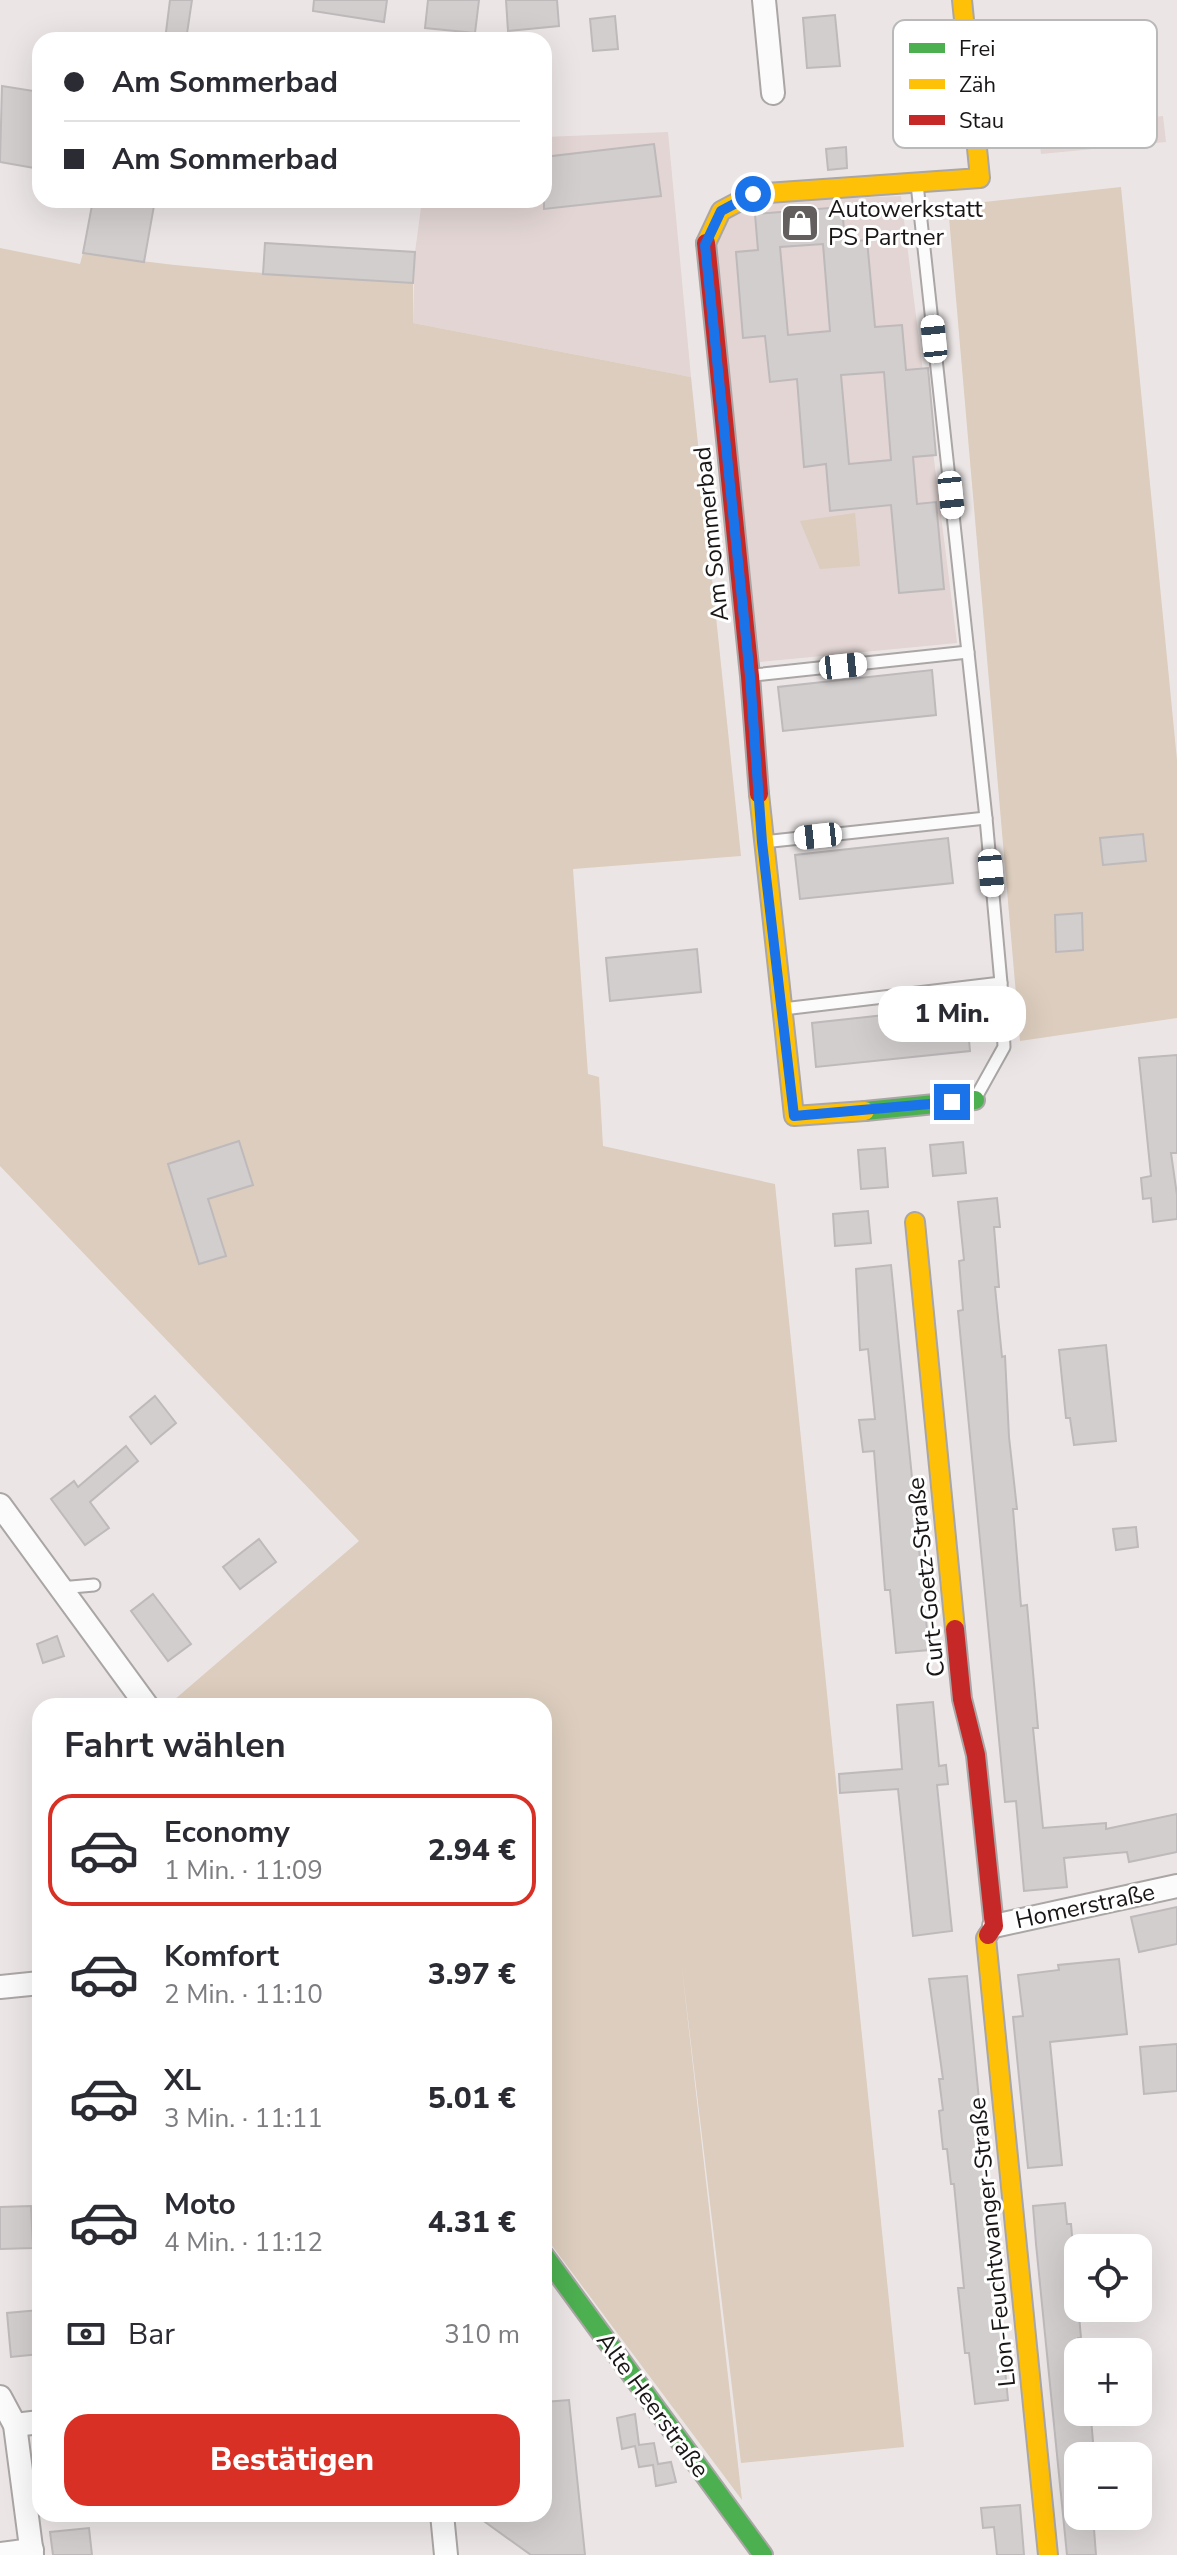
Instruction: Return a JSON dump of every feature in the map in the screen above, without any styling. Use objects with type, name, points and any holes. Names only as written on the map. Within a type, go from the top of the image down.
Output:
[{"type":"street","points":[[764,0],[773,93]]},
{"type":"street","name":"Am Sommerbad","points":[[962,0],[964,20]]},
{"type":"street","name":"Am Sommerbad","points":[[975,1100],[794,1116],[762,842],[750,676],[705,245],[721,211],[753,194],[980,178],[977,148]]},
{"type":"street","name":"Curt-Goetz-Straße","points":[[915,1222],[962,1699],[976,1755],[994,1926]]},
{"type":"street","points":[[0,1505],[141,1698]]},
{"type":"street","name":"Homerstraße","points":[[994,1926],[1177,1886]]},
{"type":"street","name":"Lion-Feuchtwanger-Straße","points":[[994,1926],[986,1938],[1048,2555]]},
{"type":"street","points":[[0,1987],[32,1984]]},
{"type":"street","name":"Alte Heerstraße","points":[[552,2266],[763,2555]]},
{"type":"street","points":[[0,2397],[15,2425],[32,2552],[0,2554]]},
{"type":"street","points":[[15,2425],[32,2423]]},
{"type":"street","points":[[443,2522],[446,2555]]},
{"type":"lane","points":[[917,183],[1001,983],[1004,1047],[975,1100]]},
{"type":"lane","points":[[750,676],[968,652]]},
{"type":"lane","points":[[762,842],[986,818]]},
{"type":"lane","points":[[782,1009],[1001,983]]},
{"type":"lane","points":[[60,1588],[94,1585]]},
{"type":"shaded area","points":[[1163,116],[1166,142],[1157,143],[1157,117]]},
{"type":"shaded area","points":[[668,132],[691,377],[413,323],[415,252],[421,208],[552,208],[552,137]]},
{"type":"shaded area","points":[[1040,148],[1104,148],[1041,154]]},
{"type":"shaded area","points":[[1121,187],[1177,760],[1177,1018],[1020,1041],[948,206]]},
{"type":"shaded area","points":[[901,196],[957,643],[760,662],[716,248],[723,218],[747,202]]},
{"type":"shaded area","points":[[0,248],[80,264],[83,253],[206,268],[413,283],[413,323],[691,377],[741,856],[573,869],[588,1074],[599,1077],[603,1146],[775,1184],[904,2447],[741,2463],[681,1960],[742,2500],[552,2246],[552,1698],[176,1698],[359,1541],[0,1166]]},
{"type":"shaded area","points":[[855,513],[860,566],[820,569],[800,521]]},
{"type":"building","points":[[170,0],[192,0],[187,32],[166,32]]},
{"type":"building","points":[[314,0],[387,0],[384,22],[313,11]]},
{"type":"building","points":[[428,0],[479,0],[475,32],[425,28]]},
{"type":"building","points":[[506,0],[557,0],[559,26],[508,31]]},
{"type":"building","points":[[835,15],[840,66],[807,68],[803,18]]},
{"type":"building","points":[[615,16],[618,49],[593,51],[590,19]]},
{"type":"building","points":[[2,86],[32,91],[32,168],[0,162]]},
{"type":"building","points":[[654,144],[661,196],[544,209],[552,208],[552,156]]},
{"type":"building","points":[[846,147],[847,168],[828,170],[826,149]]},
{"type":"building","points":[[842,207],[845,242],[867,240],[875,327],[902,325],[906,370],[928,368],[936,455],[913,457],[917,504],[936,502],[944,589],[899,593],[891,505],[830,511],[826,464],[804,467],[797,379],[770,382],[765,336],[743,338],[736,252],[758,250],[755,214]],"holes":[[[823,244],[830,331],[788,335],[780,247]],[[884,372],[891,460],[849,464],[841,375]]]},
{"type":"building","points":[[91,208],[154,208],[144,262],[83,253]]},
{"type":"building","points":[[265,243],[415,252],[413,283],[263,274]]},
{"type":"building","points":[[932,670],[936,715],[783,731],[778,687]]},
{"type":"building","points":[[1143,834],[1146,861],[1103,865],[1100,838]]},
{"type":"building","points":[[948,838],[953,883],[800,899],[795,855]]},
{"type":"building","points":[[1082,913],[1083,950],[1056,952],[1055,915]]},
{"type":"building","points":[[697,949],[701,992],[610,1001],[606,958]]},
{"type":"building","points":[[966,1006],[970,1051],[816,1067],[812,1023]]},
{"type":"building","points":[[1177,1055],[1177,1153],[1171,1153],[1177,1219],[1153,1222],[1151,1198],[1143,1199],[1141,1178],[1151,1176],[1139,1058]]},
{"type":"building","points":[[239,1141],[253,1185],[208,1199],[226,1256],[199,1264],[168,1164]]},
{"type":"building","points":[[963,1142],[966,1173],[933,1176],[930,1145]]},
{"type":"building","points":[[885,1148],[888,1187],[861,1189],[858,1150]]},
{"type":"building","points":[[997,1198],[1000,1227],[994,1227],[999,1287],[995,1287],[1002,1357],[1005,1356],[1017,1509],[1013,1509],[1021,1606],[1027,1605],[1038,1728],[1033,1728],[1043,1828],[1106,1823],[1106,1829],[1177,1814],[1177,1852],[1129,1862],[1127,1852],[1064,1858],[1067,1887],[1024,1891],[1016,1801],[1005,1802],[958,1311],[963,1310],[959,1261],[964,1260],[958,1202]]},
{"type":"building","points":[[868,1211],[871,1243],[835,1246],[833,1214]]},
{"type":"building","points":[[891,1265],[929,1650],[896,1653],[890,1590],[885,1590],[874,1451],[863,1452],[859,1420],[875,1419],[868,1349],[860,1350],[856,1269]]},
{"type":"building","points":[[1106,1345],[1116,1441],[1074,1445],[1070,1418],[1066,1418],[1059,1350]]},
{"type":"building","points":[[155,1396],[176,1423],[151,1444],[130,1417]]},
{"type":"building","points":[[126,1446],[138,1461],[90,1502],[109,1528],[85,1545],[51,1499],[74,1481],[78,1487]]},
{"type":"building","points":[[1136,1527],[1138,1547],[1116,1550],[1113,1529]]},
{"type":"building","points":[[259,1539],[276,1562],[240,1589],[223,1567]]},
{"type":"building","points":[[153,1594],[191,1644],[168,1661],[131,1611]]},
{"type":"building","points":[[57,1636],[64,1656],[43,1663],[37,1644]]},
{"type":"building","points":[[933,1702],[939,1766],[946,1765],[948,1784],[937,1785],[952,1931],[913,1936],[898,1789],[840,1793],[839,1774],[902,1769],[897,1705]]},
{"type":"building","points":[[1177,1907],[1177,1944],[1139,1952],[1131,1917]]},
{"type":"building","points":[[1119,1959],[1127,2034],[1050,2042],[1062,2165],[1028,2168],[1013,2017],[1023,2016],[1018,1975],[1059,1970],[1058,1965]]},
{"type":"building","points":[[967,1976],[1008,2400],[975,2404],[969,2353],[965,2353],[958,2288],[964,2288],[954,2184],[951,2184],[947,2149],[943,2149],[939,2079],[943,2079],[929,1979]]},
{"type":"building","points":[[1177,2044],[1177,2091],[1144,2094],[1140,2047]]},
{"type":"building","points":[[1065,2203],[1067,2224],[1071,2224],[1072,2234],[1064,2234],[1064,2322],[1080,2322],[1081,2338],[1064,2338],[1064,2426],[1092,2426],[1093,2442],[1064,2442],[1064,2525],[1036,2244],[1033,2206]]},
{"type":"building","points":[[31,2206],[32,2248],[0,2249],[0,2207]]},
{"type":"building","points":[[32,2311],[32,2355],[11,2357],[7,2313]]},
{"type":"building","points":[[569,2400],[585,2555],[531,2555],[485,2522],[552,2522],[552,2401]]},
{"type":"building","points":[[635,2414],[639,2445],[654,2443],[658,2464],[671,2462],[676,2482],[656,2486],[653,2465],[639,2467],[635,2446],[622,2449],[617,2418]]},
{"type":"building","points":[[1020,2505],[1024,2555],[997,2555],[994,2527],[983,2528],[981,2508]]},
{"type":"building","points":[[89,2528],[92,2555],[53,2555],[50,2532]]},
{"type":"building","points":[[1065,2530],[1094,2530],[1096,2555],[1067,2555]]},
{"type":"traffic: fast","points":[[865,1111],[975,1100]]},
{"type":"traffic: fast","points":[[552,2266],[763,2555]]},
{"type":"traffic: slow","points":[[962,0],[964,20]]},
{"type":"traffic: slow","points":[[706,243],[721,211],[753,194],[980,178],[977,148]]},
{"type":"traffic: slow","points":[[759,794],[794,1116],[865,1111]]},
{"type":"traffic: slow","points":[[915,1222],[955,1629]]},
{"type":"traffic: slow","points":[[988,1935],[1048,2555]]},
{"type":"traffic: jam","points":[[706,243],[759,794]]},
{"type":"traffic: jam","points":[[955,1629],[962,1699],[976,1755],[994,1926],[988,1935]]},
{"type":"place","name":"Autowerkstatt PS Partner","points":[[800,223]]},
{"type":"route","points":[[753,194],[721,211],[705,245],[750,676],[762,842],[794,1116],[952,1102]]}]
